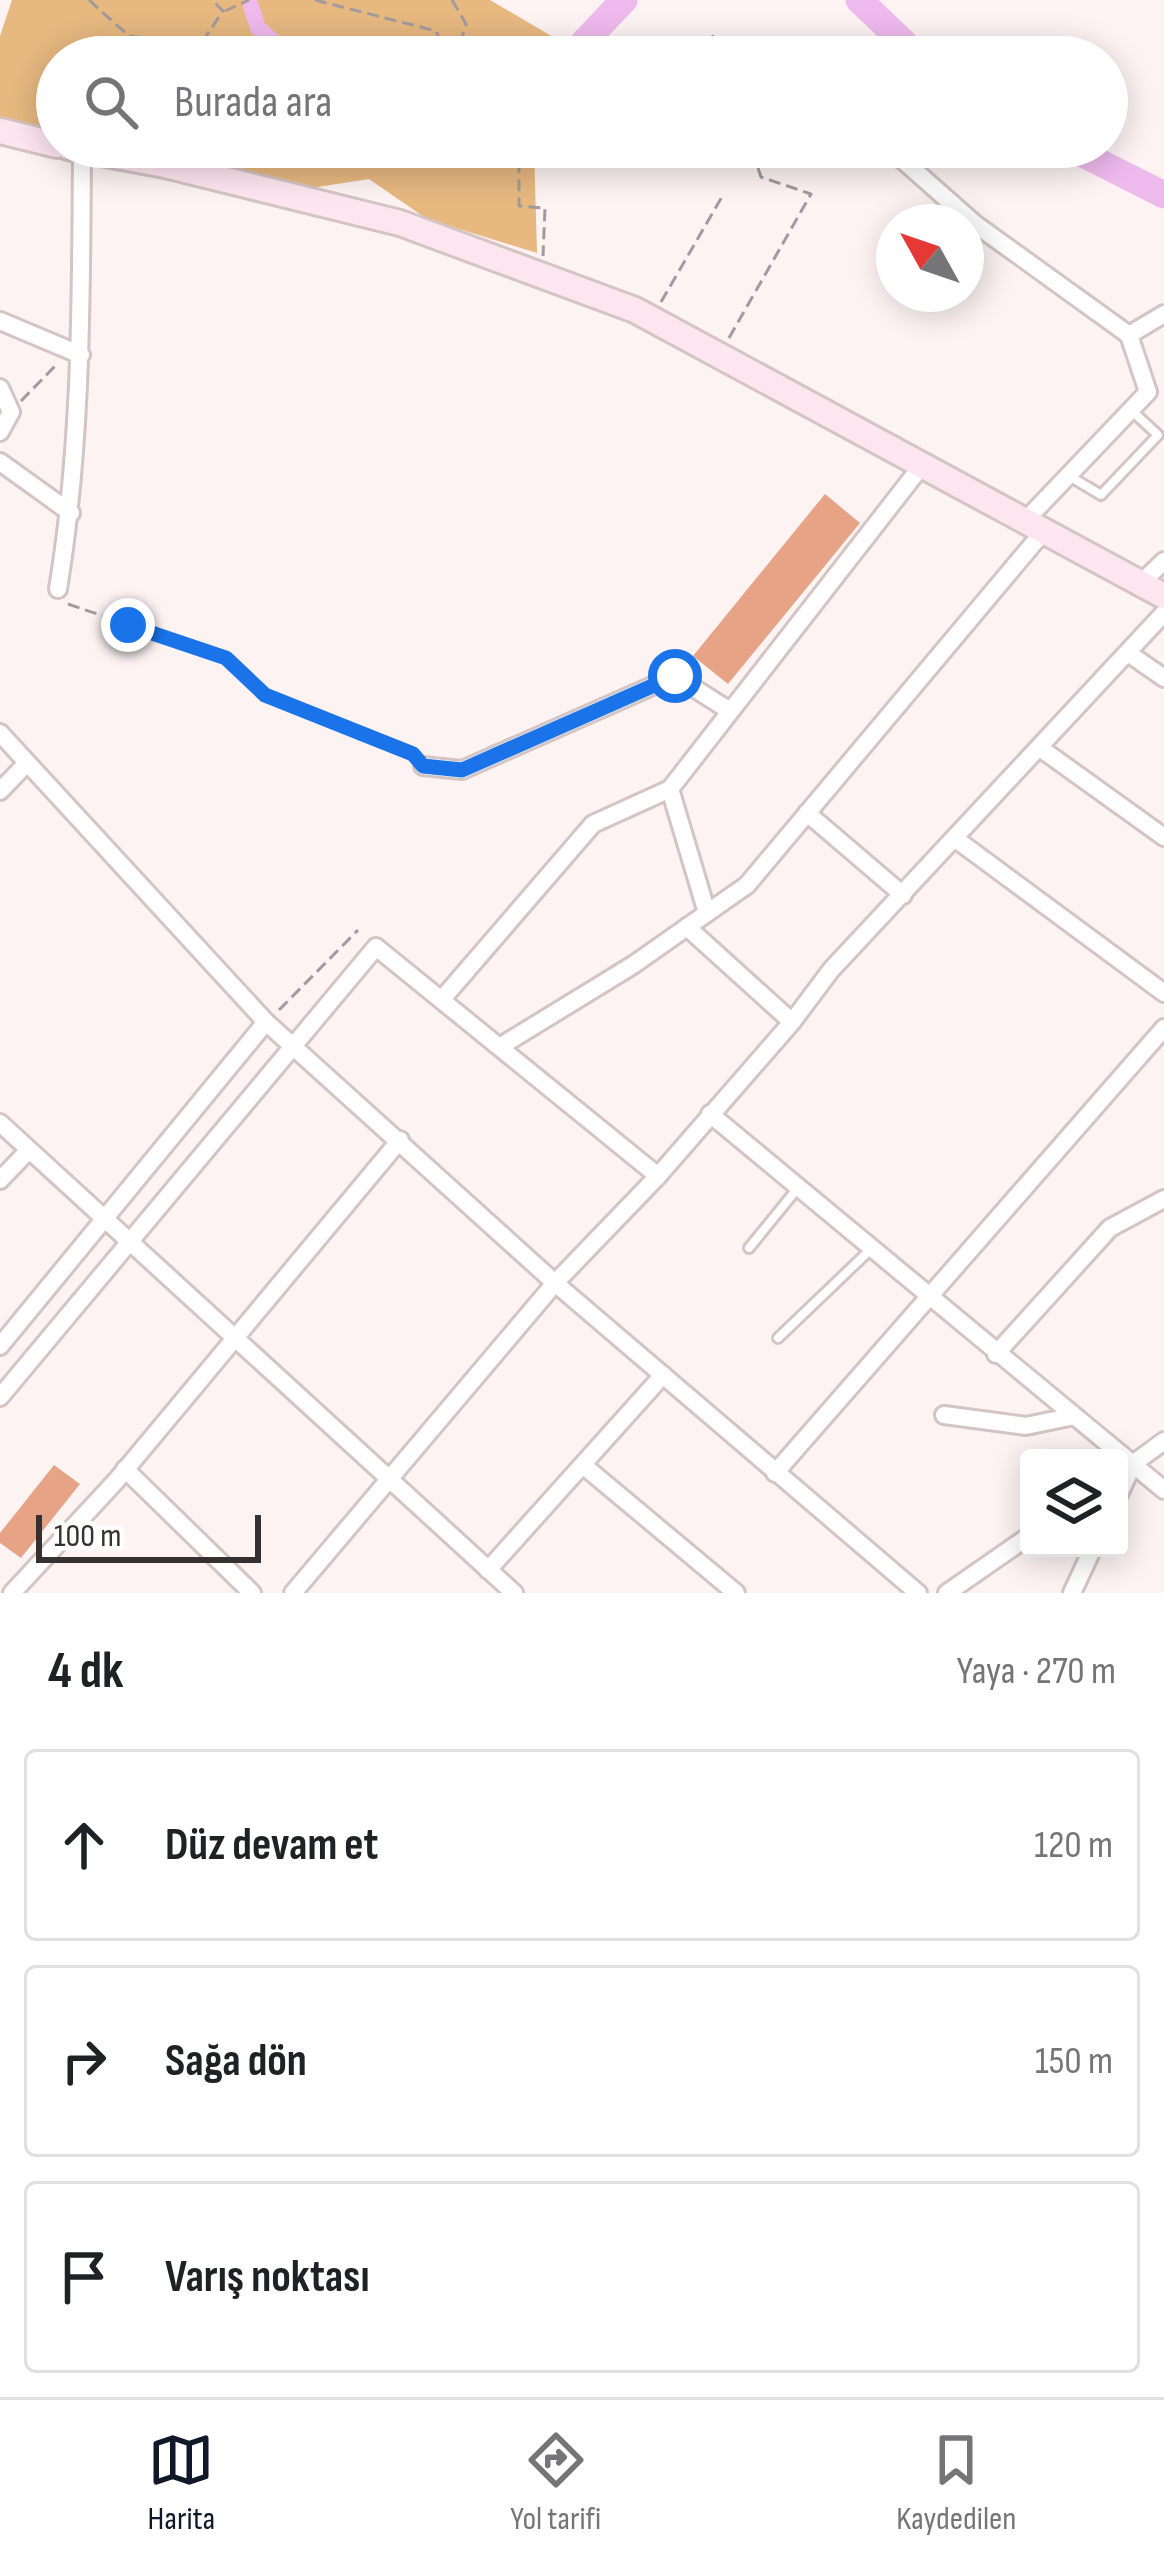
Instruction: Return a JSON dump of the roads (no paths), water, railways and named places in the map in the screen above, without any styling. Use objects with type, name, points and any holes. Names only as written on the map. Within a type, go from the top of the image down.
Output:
[{"type":"street","points":[[0,131],[36,139]]},
{"type":"street","points":[[58,589],[70,513],[75,353],[70,168]]},
{"type":"street","points":[[160,168],[400,223],[651,319],[1164,596]]},
{"type":"street","points":[[501,1046],[746,885],[1070,476],[1148,392],[1129,335],[975,224],[912,168]]},
{"type":"street","points":[[1129,335],[1164,314]]},
{"type":"street","points":[[0,321],[75,353]]},
{"type":"street","points":[[0,388],[11,412],[0,432]]},
{"type":"street","points":[[0,462],[70,513]]},
{"type":"street","points":[[443,998],[593,824],[670,789],[923,464]]},
{"type":"street","points":[[1140,584],[1164,561]]},
{"type":"street","points":[[293,1593],[554,1283],[658,1176],[831,970],[1164,613]]},
{"type":"street","points":[[1128,652],[1164,678]]},
{"type":"street","points":[[423,766],[462,770],[675,676],[730,711]]},
{"type":"street","points":[[0,733],[292,1047],[554,1283],[918,1593]]},
{"type":"street","points":[[1040,748],[1164,837]]},
{"type":"street","points":[[0,790],[27,763]]},
{"type":"street","points":[[670,789],[706,914]]},
{"type":"street","points":[[807,813],[903,895]]},
{"type":"street","points":[[957,840],[1164,993]]},
{"type":"street","points":[[687,927],[792,1022]]},
{"type":"street","points":[[0,1397],[376,947],[658,1176]]},
{"type":"street","points":[[0,1346],[266,1022]]},
{"type":"street","points":[[775,1473],[1164,1028]]},
{"type":"street","points":[[710,1114],[928,1300],[1074,1416],[1106,1449]]},
{"type":"street","points":[[0,1123],[514,1593]]},
{"type":"street","points":[[0,1580],[12,1593],[125,1469],[230,1337],[400,1140]]},
{"type":"street","points":[[0,1180],[29,1150]]},
{"type":"street","points":[[996,1354],[1110,1228],[1164,1198]]},
{"type":"street","points":[[488,1570],[663,1375]]},
{"type":"street","points":[[944,1415],[1026,1426],[1074,1416]]},
{"type":"street","points":[[1128,1468],[1164,1441]]},
{"type":"street","points":[[584,1466],[736,1593]]},
{"type":"street","points":[[125,1469],[252,1593]]},
{"type":"street","points":[[1128,1470],[1164,1490]]},
{"type":"street","points":[[947,1593],[1020,1542]]},
{"type":"street","points":[[1072,1593],[1089,1557]]},
{"type":"lane","points":[[1070,476],[1101,495],[1144,450],[1158,435],[1132,411]]},
{"type":"lane","points":[[749,1248],[797,1189]]},
{"type":"lane","points":[[778,1339],[870,1250]]},
{"type":"waterway","points":[[590,36],[624,0]]},
{"type":"waterway","points":[[859,0],[897,36]]},
{"type":"waterway","points":[[251,6],[258,28],[267,36]]},
{"type":"waterway","points":[[1111,168],[1164,195]]}]
